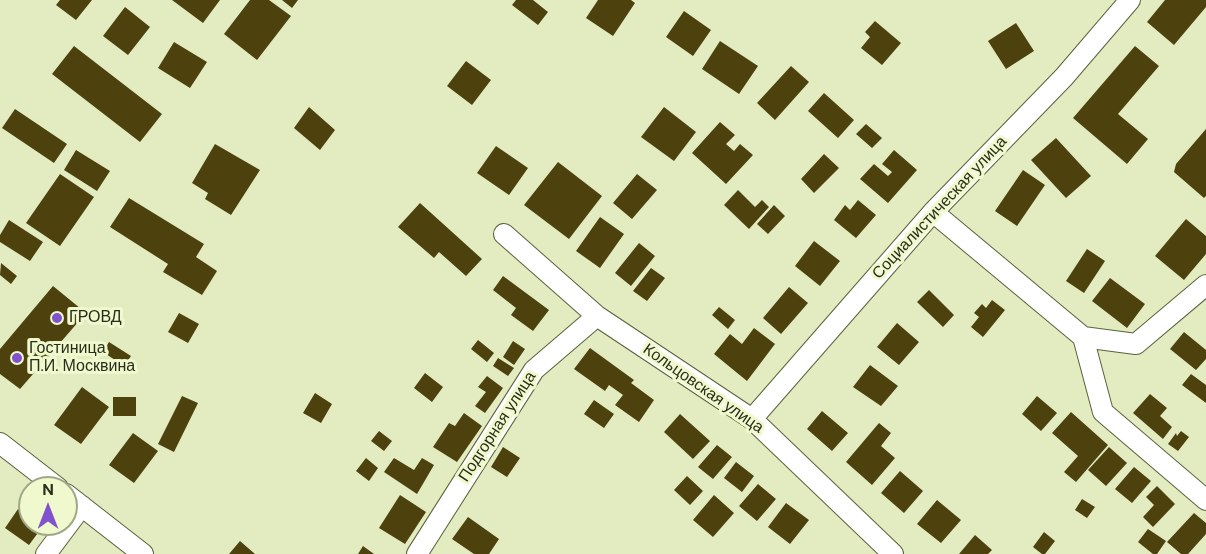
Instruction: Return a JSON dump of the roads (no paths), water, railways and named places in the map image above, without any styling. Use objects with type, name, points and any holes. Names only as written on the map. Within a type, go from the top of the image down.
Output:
[{"type":"street","name":"Социалистическая улица","points":[[752,419],[933,212],[1064,77],[1130,0]]},
{"type":"street","points":[[933,212],[1083,337],[1136,344],[1206,285]]},
{"type":"street","name":"Кольцовская улица","points":[[504,234],[597,316],[752,419],[893,554]]},
{"type":"street","name":"Подгорная улица","points":[[417,554],[534,370],[597,316]]},
{"type":"street","points":[[1083,337],[1103,412],[1206,500]]},
{"type":"street","points":[[0,443],[43,476]]},
{"type":"street","points":[[78,503],[143,554]]},
{"type":"street","points":[[46,554],[82,506]]},
{"type":"place","name":"ГРОВД","points":[[57,318]]},
{"type":"place","name":"Гостиница П.И. Москвина","points":[[17,358]]}]
